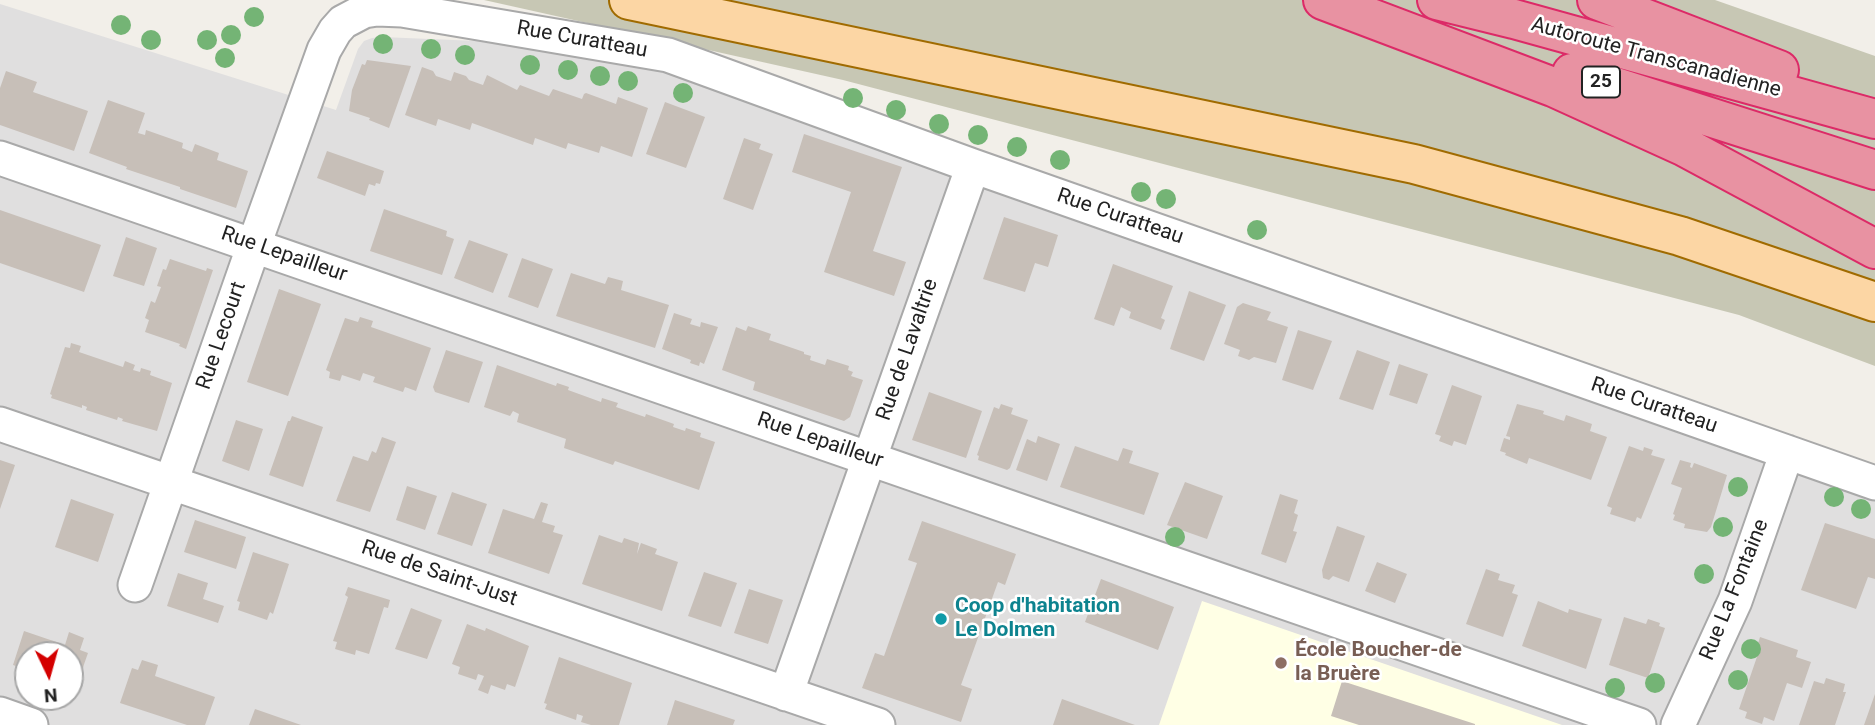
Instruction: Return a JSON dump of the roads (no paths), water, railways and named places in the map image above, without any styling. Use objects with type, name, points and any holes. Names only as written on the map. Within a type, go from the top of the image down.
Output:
[{"type":"highway","name":"Autoroute Transcanadienne","points":[[1324,0],[1582,76],[1875,170]]},
{"type":"highway","points":[[1324,0],[1553,87],[1685,147],[1875,249]]},
{"type":"highway","name":"Autoroute Transcanadienne","points":[[1437,0],[1875,119]]},
{"type":"highway","points":[[1597,0],[1785,72],[1875,110]]},
{"type":"main road","points":[[629,0],[1414,164],[1680,236],[1875,302]]},
{"type":"street","name":"Rue Curatteau","points":[[352,15],[364,10],[402,10],[668,55],[973,166],[1875,482]]},
{"type":"street","name":"Rue Lecourt","points":[[135,585],[324,50],[335,31],[352,15]]},
{"type":"street","name":"Rue Lepailleur","points":[[0,158],[1639,725]]},
{"type":"street","name":"Rue de Lavaltrie","points":[[786,694],[973,166]]},
{"type":"street","name":"Rue de Saint-Just","points":[[0,424],[878,725]]},
{"type":"street","name":"Rue La Fontaine","points":[[1678,725],[1735,601],[1787,452]]},
{"type":"street","points":[[0,714],[31,725]]},
{"type":"place","name":"Coop d'habitation Le Dolmen","points":[[941,619]]},
{"type":"place","name":"École Boucher-de la Bruère","points":[[1281,663]]}]
